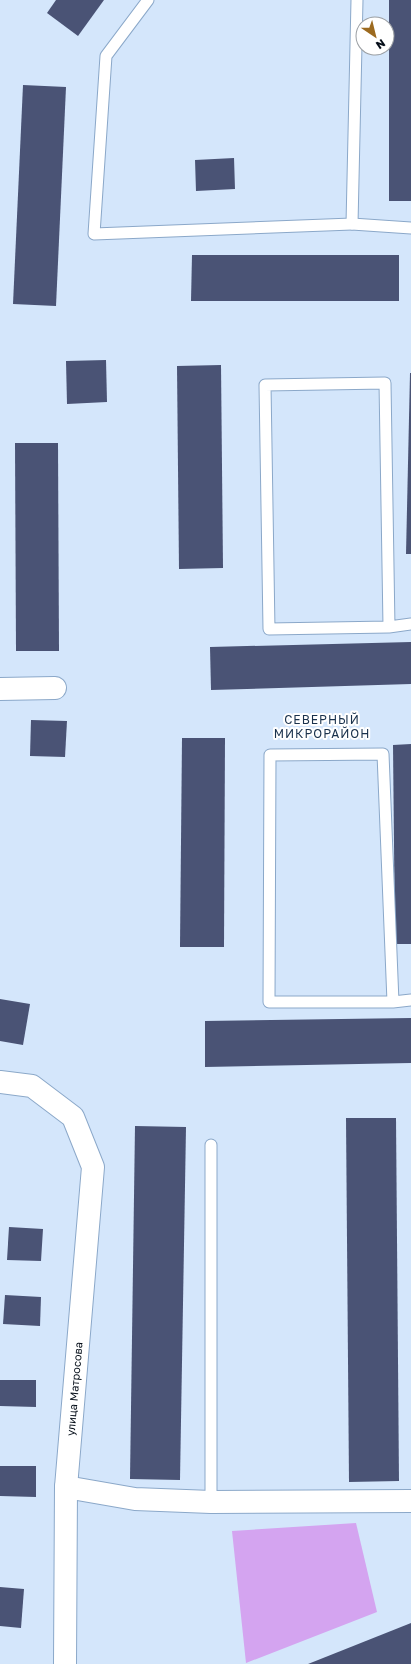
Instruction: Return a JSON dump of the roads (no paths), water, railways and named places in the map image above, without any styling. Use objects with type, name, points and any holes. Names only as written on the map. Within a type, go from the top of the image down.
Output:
[{"type":"street","points":[[0,689],[55,688]]},
{"type":"street","name":"улица Матросова","points":[[0,1082],[32,1086],[73,1117],[93,1167],[66,1487],[65,1664]]},
{"type":"street","points":[[66,1487],[135,1499],[212,1502],[411,1501]]},
{"type":"lane","points":[[148,0],[106,56],[94,234],[352,224],[411,228]]},
{"type":"lane","points":[[352,224],[357,0]]},
{"type":"lane","points":[[389,627],[385,383],[265,385],[269,629],[389,627],[411,624]]},
{"type":"lane","points":[[393,1002],[383,754],[270,755],[269,1002],[393,1002],[411,1000]]},
{"type":"lane","points":[[211,1145],[212,1502]]},
{"type":"district","name":"СЕВЕРНЫЙ МИКРОРАЙОН","points":[[322,726]]}]
